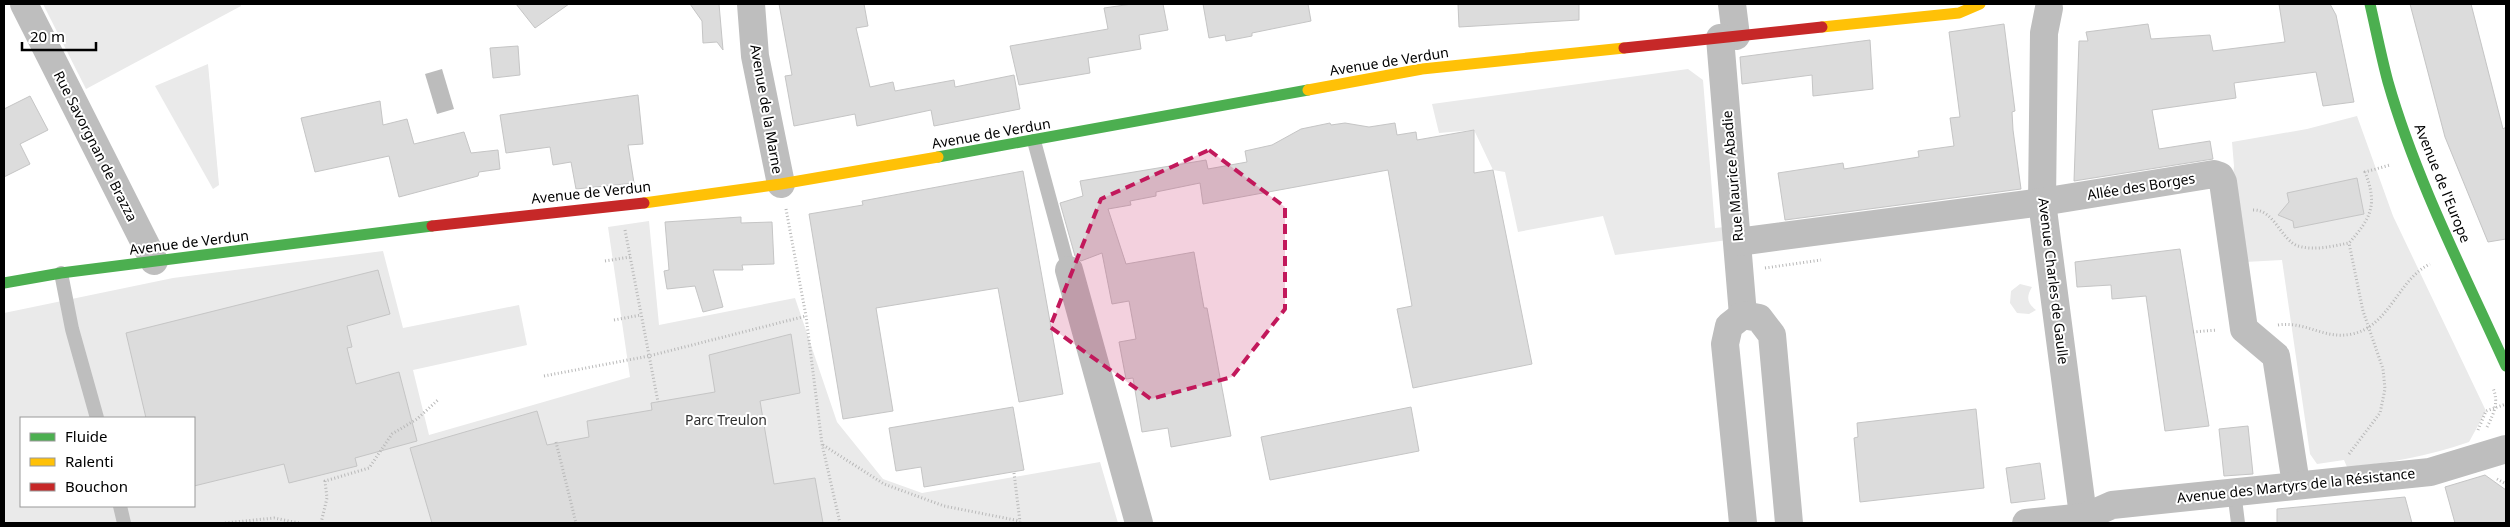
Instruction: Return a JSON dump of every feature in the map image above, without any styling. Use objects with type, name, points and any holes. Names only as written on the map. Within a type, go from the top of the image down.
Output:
[{"type":"street","name":"Rue Savorgnan de Brazza","points":[[24,4],[154,261]]},
{"type":"street","name":"Avenue de la Marne","points":[[752,4],[755,56],[781,184]]},
{"type":"street","name":"Rue Maurice Abadie","points":[[1732,4],[1728,37],[1738,242],[1744,315]]},
{"type":"street","name":"Avenue de Verdun","points":[[4,283],[61,273],[154,261],[781,184],[1034,142],[1422,69],[1959,13],[1980,4]]},
{"type":"street","name":"Avenue de l'Europe","points":[[2370,4],[2388,81],[2411,150],[2440,220],[2506,366]]},
{"type":"street","name":"Avenue Charles de Gaulle","points":[[2050,5],[2044,34],[2042,202],[2084,520]]},
{"type":"street","name":"Allée des Borges","points":[[1738,242],[2042,202],[2214,174],[2220,176],[2224,182],[2244,329]]},
{"type":"street","points":[[1070,270],[1139,523]]},
{"type":"street","points":[[1743,523],[1724,344],[1729,326],[1744,315],[1759,318],[1772,335],[1789,523]]},
{"type":"street","points":[[2244,329],[2276,356],[2296,484]]},
{"type":"street","name":"Avenue des Martyrs de la Résistance","points":[[2026,523],[2084,520],[2112,504],[2430,472],[2506,449]]},
{"type":"lane","points":[[1034,142],[1070,270]]},
{"type":"lane","points":[[61,273],[72,328],[97,417]]},
{"type":"lane","points":[[2234,491],[2238,523]]},
{"type":"lane","points":[[120,507],[124,523]]},
{"type":"path","points":[[2228,211],[2259,210],[2268,216],[2296,245],[2313,249],[2350,244],[2364,227],[2371,213],[2373,200],[2365,172],[2393,164]]},
{"type":"path","points":[[781,184],[806,316],[822,444],[840,523]]},
{"type":"path","points":[[620,205],[658,402]]},
{"type":"path","points":[[2337,480],[2344,460],[2380,413],[2385,389],[2384,369],[2363,311],[2350,244]]},
{"type":"path","points":[[605,261],[630,257]]},
{"type":"path","points":[[2193,332],[2244,329],[2291,323],[2304,325],[2324,334],[2336,336],[2354,333],[2369,327],[2382,316],[2419,269],[2437,260]]},
{"type":"path","points":[[614,320],[642,316]]},
{"type":"path","points":[[544,376],[649,356],[806,316]]},
{"type":"path","points":[[320,523],[327,498],[325,481],[369,468],[392,434],[417,419],[439,399]]},
{"type":"path","points":[[2497,406],[2506,404]]},
{"type":"path","points":[[556,442],[576,523]]},
{"type":"path","points":[[822,444],[884,484],[944,506],[1020,522],[1014,473]]},
{"type":"path","points":[[225,523],[274,518],[299,523]]},
{"type":"highlighted area","points":[[1209,150],[1285,207],[1285,309],[1232,377],[1151,399],[1050,327],[1101,199]]},
{"type":"green space","points":[[43,4],[240,4],[241,6],[86,89]]},
{"type":"green space","points":[[208,64],[219,185],[213,189],[155,86]]},
{"type":"green space","points":[[1688,69],[1703,80],[1715,228],[1726,227],[1728,240],[1615,255],[1603,216],[1518,232],[1505,172],[1493,170],[1474,130],[1439,133],[1432,104]]},
{"type":"green space","points":[[2357,116],[2393,216],[2486,411],[2469,442],[2409,458],[2347,467],[2344,460],[2317,464],[2310,454],[2282,260],[2245,262],[2231,196],[2234,166],[2232,142],[2307,129]]},
{"type":"green space","name":"Parc Treulon","points":[[649,221],[659,325],[795,298],[837,422],[883,479],[922,493],[1100,462],[1118,523],[4,523],[4,313],[173,278],[383,251],[403,328],[519,305],[527,345],[413,370],[429,435],[630,377],[608,227]]},
{"type":"green space","points":[[2020,284],[2032,287],[2028,300],[2036,310],[2029,314],[2017,313],[2010,303],[2011,291]]},
{"type":"shaded area","points":[[442,69],[454,109],[437,114],[425,74]]},
{"type":"building","points":[[516,4],[569,4],[535,28]]},
{"type":"building","points":[[690,4],[719,4],[723,50],[717,42],[703,43],[702,21]]},
{"type":"building","points":[[779,4],[864,4],[868,26],[856,28],[870,87],[893,82],[895,91],[954,80],[955,87],[1014,75],[1020,109],[934,126],[931,110],[857,126],[855,114],[794,126],[785,76],[792,75]]},
{"type":"building","points":[[1132,4],[1163,4],[1168,30],[1139,35],[1141,49],[1088,58],[1090,73],[1019,85],[1010,46],[1108,29],[1104,8]]},
{"type":"building","points":[[1203,4],[1308,4],[1311,21],[1252,33],[1252,36],[1226,41],[1225,35],[1209,38]]},
{"type":"building","points":[[1458,4],[1579,4],[1579,20],[1459,27]]},
{"type":"building","points":[[2279,4],[2330,4],[2336,15],[2354,102],[2323,106],[2316,72],[2234,83],[2236,98],[2152,110],[2159,149],[2210,141],[2213,159],[2074,181],[2079,41],[2088,41],[2086,32],[2148,24],[2151,39],[2210,35],[2213,51],[2285,42]]},
{"type":"building","points":[[2410,4],[2471,4],[2503,129],[2506,127],[2506,239],[2488,242],[2445,137]]},
{"type":"building","points":[[2004,24],[2015,111],[2012,112],[2013,130],[2021,189],[1785,220],[1778,173],[1843,163],[1844,169],[1919,157],[1918,151],[1954,146],[1950,118],[1960,117],[1949,32]]},
{"type":"building","points":[[1870,40],[1873,89],[1813,96],[1812,75],[1742,84],[1740,57]]},
{"type":"building","points":[[518,46],[520,75],[493,78],[490,48]]},
{"type":"building","points":[[638,95],[643,144],[628,145],[634,183],[576,189],[571,162],[553,165],[550,147],[506,153],[500,115]]},
{"type":"building","points":[[30,96],[48,130],[20,144],[30,164],[4,177],[4,109]]},
{"type":"building","points":[[380,101],[383,125],[407,119],[414,144],[464,132],[471,153],[498,150],[500,169],[479,172],[478,176],[399,197],[389,156],[315,172],[301,118]]},
{"type":"building","points":[[1330,123],[1331,125],[1345,123],[1369,127],[1395,123],[1397,135],[1416,132],[1417,140],[1474,130],[1474,173],[1493,170],[1532,364],[1413,388],[1397,309],[1412,306],[1388,170],[1203,204],[1200,183],[1156,192],[1156,196],[1130,201],[1131,205],[1108,209],[1126,264],[1194,252],[1204,308],[1207,308],[1231,436],[1171,447],[1168,428],[1142,432],[1133,378],[1126,379],[1119,342],[1136,339],[1129,301],[1112,304],[1102,253],[1081,261],[1075,256],[1060,203],[1083,196],[1080,181],[1206,160],[1208,169],[1247,162],[1245,151],[1272,145],[1301,129]]},
{"type":"building","points":[[1023,171],[1063,394],[1019,402],[998,288],[876,308],[893,411],[843,419],[809,214],[863,205],[862,201]]},
{"type":"building","points":[[2357,178],[2364,214],[2294,228],[2293,221],[2278,215],[2289,202],[2287,193]]},
{"type":"building","points":[[741,217],[741,223],[772,222],[774,264],[742,265],[743,270],[713,270],[723,307],[703,312],[695,286],[667,289],[664,271],[669,270],[665,222]]},
{"type":"building","points":[[2180,249],[2209,426],[2165,431],[2146,296],[2112,299],[2111,285],[2077,287],[2075,262]]},
{"type":"building","points":[[378,270],[390,314],[347,326],[352,347],[347,348],[356,384],[399,372],[417,441],[355,458],[357,466],[289,483],[284,464],[195,486],[195,417],[146,417],[126,333]]},
{"type":"building","points":[[791,334],[800,393],[760,401],[774,484],[815,478],[823,523],[432,523],[410,448],[537,411],[547,445],[589,437],[587,421],[652,410],[651,403],[715,392],[709,355]]},
{"type":"building","points":[[1013,407],[1024,470],[924,487],[921,467],[896,471],[889,428]]},
{"type":"building","points":[[1411,407],[1419,451],[1270,480],[1261,437]]},
{"type":"building","points":[[1976,409],[1984,488],[1860,502],[1854,438],[1858,437],[1857,423]]},
{"type":"building","points":[[2248,426],[2253,474],[2224,476],[2219,429]]},
{"type":"building","points":[[2040,463],[2045,499],[2011,503],[2006,468]]},
{"type":"building","points":[[2485,475],[2506,490],[2506,523],[2455,523],[2445,487]]},
{"type":"building","points":[[2405,497],[2412,523],[2277,523],[2277,509]]},
{"type":"traffic: fast","points":[[2370,4],[2388,82],[2412,155],[2506,366]]},
{"type":"traffic: fast","points":[[938,157],[1308,90]]},
{"type":"traffic: fast","points":[[4,283],[61,273],[432,226]]},
{"type":"traffic: slow","points":[[1822,27],[1959,13],[1980,4]]},
{"type":"traffic: slow","points":[[1308,90],[1422,69],[1624,48]]},
{"type":"traffic: slow","points":[[644,203],[781,184],[938,157]]},
{"type":"traffic: jam","points":[[1624,48],[1822,27]]},
{"type":"traffic: jam","points":[[432,226],[644,203]]}]
